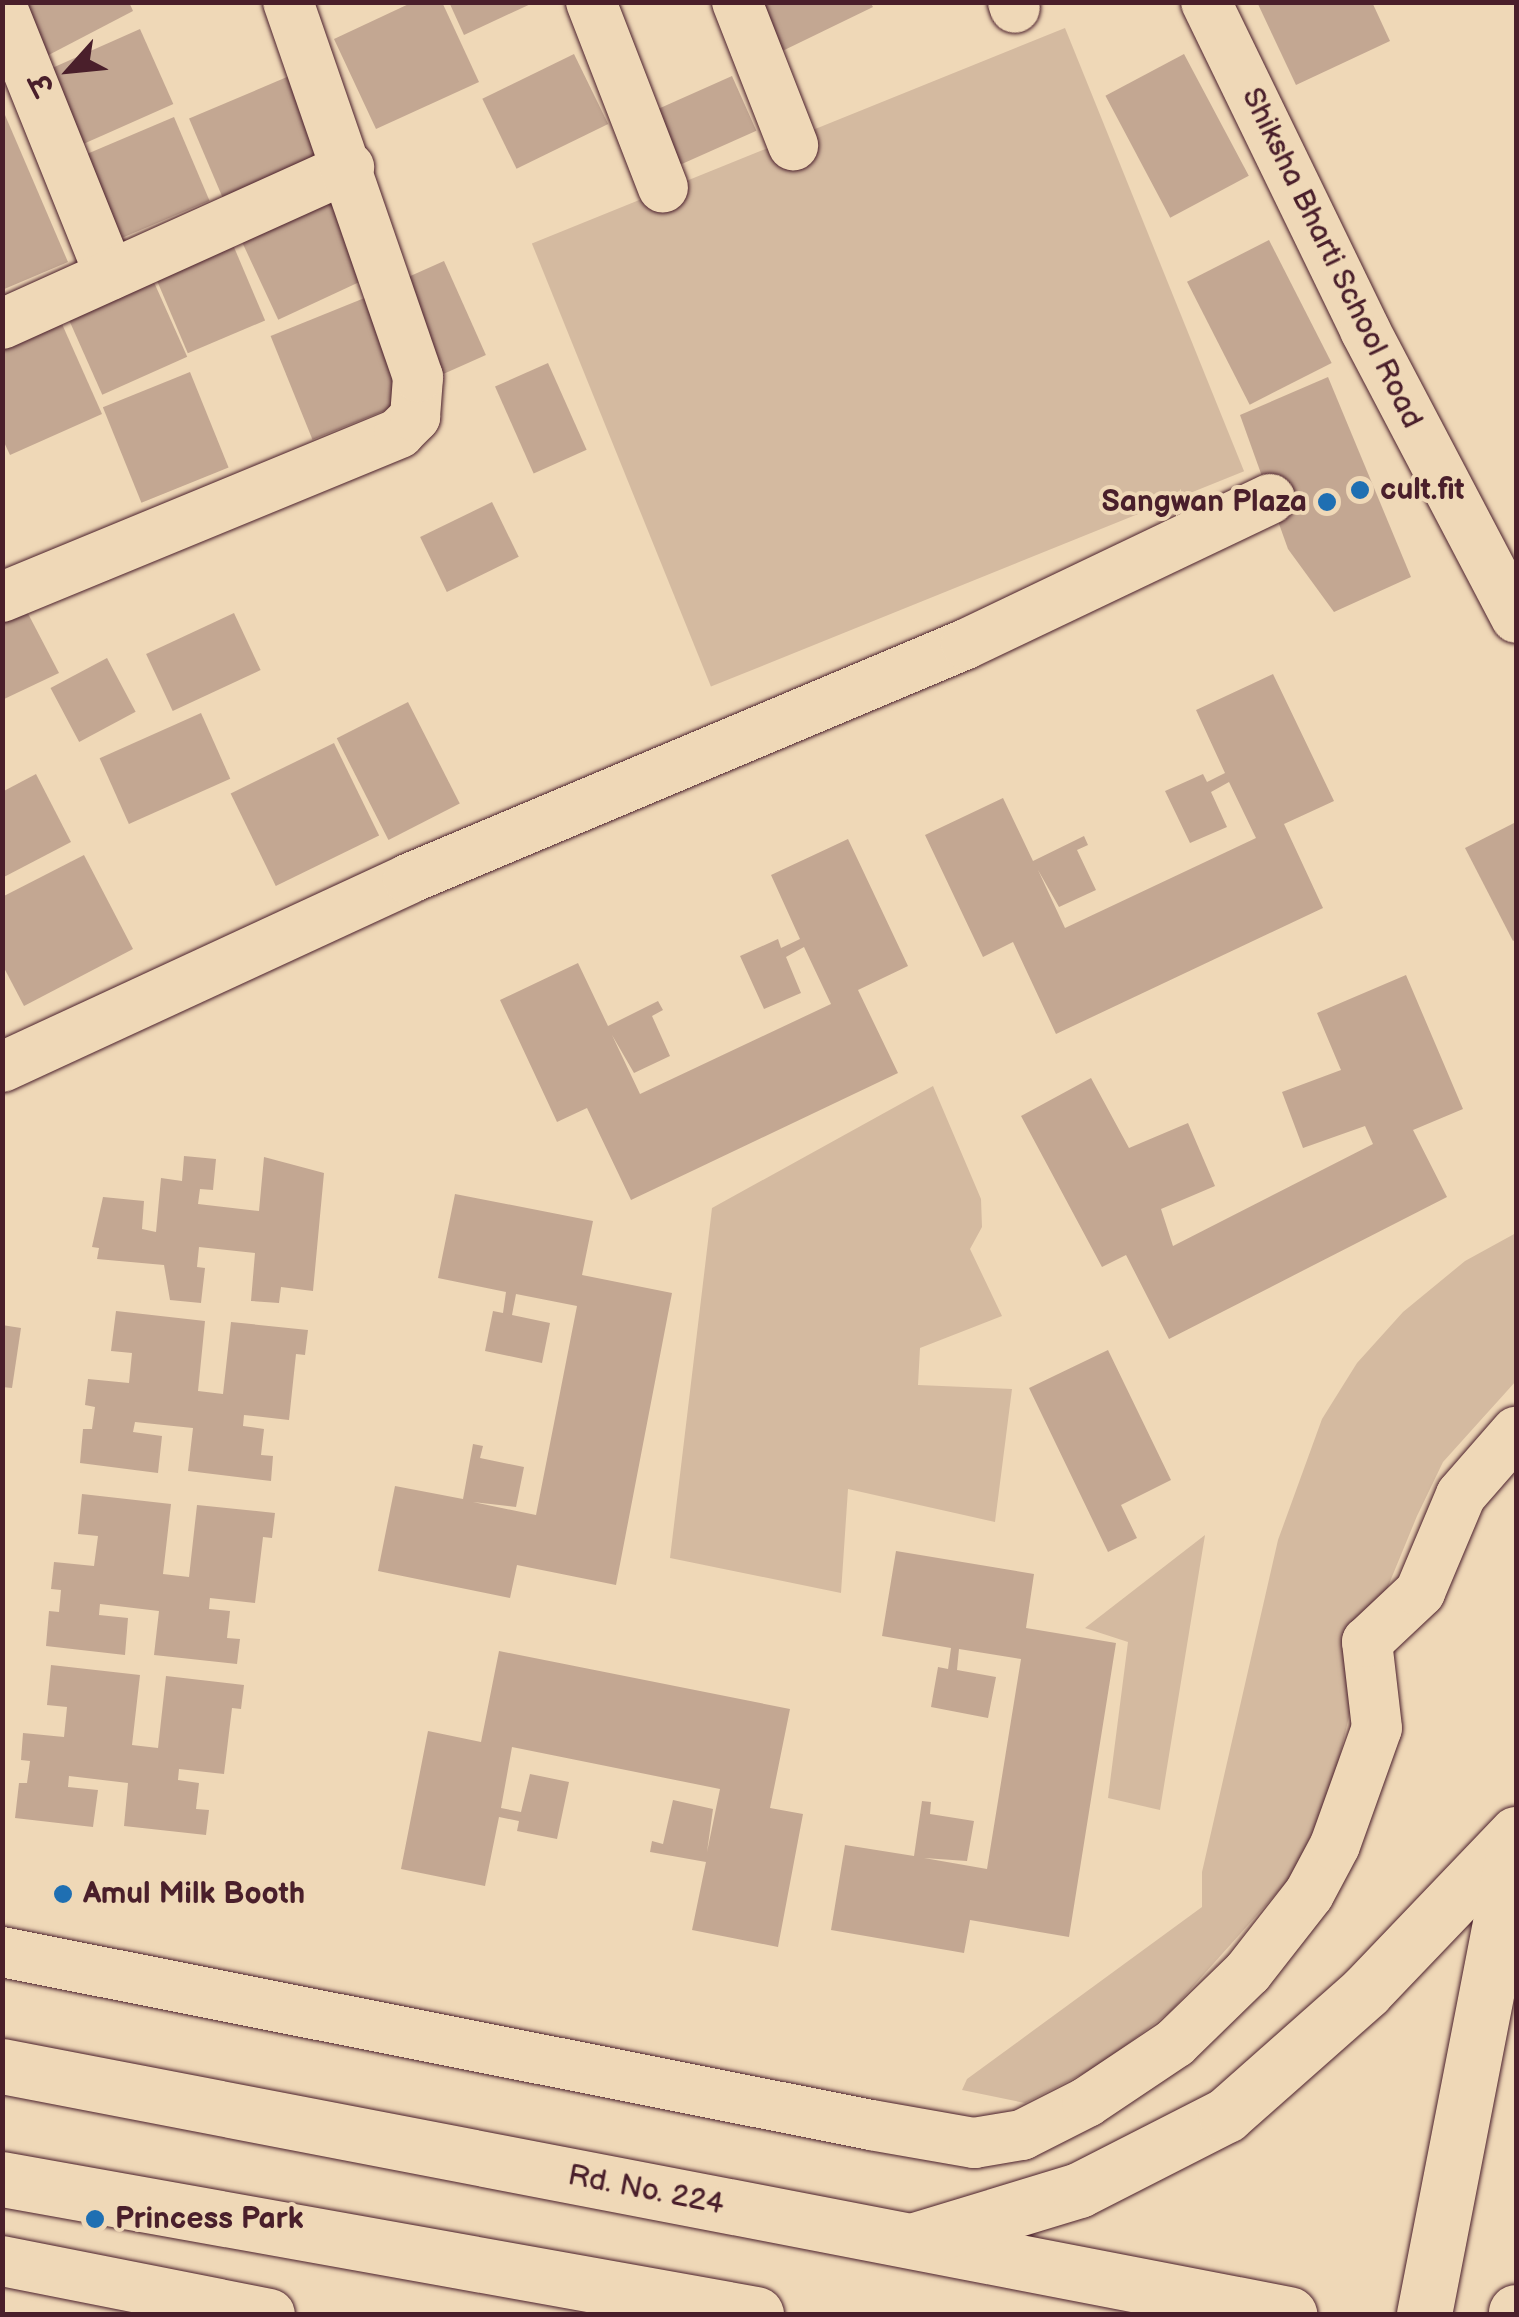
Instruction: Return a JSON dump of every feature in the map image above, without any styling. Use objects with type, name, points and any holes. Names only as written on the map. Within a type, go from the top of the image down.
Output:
[{"type":"main road","points":[[910,2241],[1079,2190],[1226,2116],[1365,1992],[1516,1834]]},
{"type":"main road","points":[[1424,2314],[1516,1842]]},
{"type":"main road","name":"Rd. No. 224","points":[[2,2066],[1289,2314]]},
{"type":"main road","points":[[2,2179],[756,2314]]},
{"type":"street","points":[[2,597],[399,433],[414,417],[418,378],[350,167],[288,2]]},
{"type":"street","points":[[591,2],[663,188]]},
{"type":"street","points":[[738,2],[793,146]]},
{"type":"street","name":"Shiksha Bharti School Road","points":[[1206,2],[1364,330],[1516,618]]},
{"type":"street","points":[[2,7],[110,275]]},
{"type":"street","points":[[2,324],[350,167]]},
{"type":"street","points":[[3,1065],[425,871],[966,644],[1270,500]]},
{"type":"street","points":[[2,1952],[870,2126],[974,2144],[1022,2134],[1087,2102],[1175,2043],[1248,1972],[1309,1894],[1335,1845],[1376,1728],[1367,1642],[1420,1592],[1461,1496],[1516,1432]]},
{"type":"street","points":[[32,2282],[270,2314]]},
{"type":"shaded area","points":[[1065,28],[1244,471],[711,687],[532,243]]},
{"type":"shaded area","points":[[933,1086],[981,1199],[982,1227],[970,1249],[1002,1316],[920,1348],[918,1385],[1012,1389],[995,1522],[848,1489],[841,1593],[670,1558],[712,1208]]},
{"type":"shaded area","points":[[1516,1233],[1516,1381],[1443,1462],[1417,1516],[1368,1635],[1331,1794],[1291,1877],[1171,2011],[1100,2065],[1025,2103],[962,2090],[967,2079],[1202,1907],[1202,1872],[1278,1540],[1322,1419],[1357,1363],[1403,1312],[1465,1261]]},
{"type":"shaded area","points":[[1205,1535],[1160,1810],[1108,1798],[1128,1642],[1085,1628]]},
{"type":"building","points":[[12,2],[129,2],[133,11],[41,59]]},
{"type":"building","points":[[413,2],[442,2],[479,82],[376,129],[334,39]]},
{"type":"building","points":[[449,2],[535,2],[464,35]]},
{"type":"building","points":[[746,2],[870,2],[873,7],[772,56]]},
{"type":"building","points":[[1257,2],[1372,2],[1390,41],[1296,85]]},
{"type":"building","points":[[140,29],[173,104],[77,147],[43,72]]},
{"type":"building","points":[[574,54],[608,124],[517,169],[482,99]]},
{"type":"building","points":[[1184,54],[1249,176],[1170,218],[1105,96]]},
{"type":"building","points":[[294,74],[328,155],[223,200],[189,119]]},
{"type":"building","points":[[732,76],[756,131],[668,170],[643,115]]},
{"type":"building","points":[[2,108],[68,262],[2,290]]},
{"type":"building","points":[[174,117],[210,201],[115,241],[79,157]]},
{"type":"building","points":[[327,190],[368,278],[278,320],[237,232]]},
{"type":"building","points":[[228,233],[265,320],[188,353],[151,266]]},
{"type":"building","points":[[1269,240],[1332,363],[1250,405],[1187,282]]},
{"type":"building","points":[[444,261],[486,355],[434,378],[392,284]]},
{"type":"building","points":[[149,271],[187,357],[102,395],[64,309]]},
{"type":"building","points":[[367,297],[409,401],[313,440],[271,336]]},
{"type":"building","points":[[62,324],[102,414],[10,455],[2,438],[2,350]]},
{"type":"building","points":[[548,363],[587,450],[534,473],[495,387]]},
{"type":"building","points":[[190,372],[229,467],[141,503],[103,407]]},
{"type":"building","name":"Sangwan Plaza","points":[[1328,377],[1411,577],[1334,612],[1288,549],[1240,415]]},
{"type":"building","points":[[492,502],[519,557],[447,592],[420,537]]},
{"type":"building","points":[[23,604],[59,673],[2,700],[2,615]]},
{"type":"building","points":[[234,613],[261,670],[173,711],[146,654]]},
{"type":"building","points":[[107,658],[136,712],[79,742],[50,688]]},
{"type":"building","points":[[1273,674],[1334,801],[1284,824],[1323,908],[1056,1034],[1013,942],[983,957],[925,835],[1003,798],[1033,861],[1084,836],[1088,845],[1077,850],[1096,890],[1059,907],[1038,870],[1065,928],[1256,838],[1229,782],[1211,792],[1227,827],[1190,843],[1165,791],[1203,774],[1207,782],[1225,773],[1196,710]]},
{"type":"building","points":[[408,702],[460,804],[388,840],[337,738]]},
{"type":"building","points":[[201,713],[230,779],[129,824],[100,758]]},
{"type":"building","points":[[334,743],[379,836],[276,886],[231,793]]},
{"type":"building","points":[[36,774],[71,842],[2,878],[2,792]]},
{"type":"building","points":[[1516,822],[1516,939],[1513,941],[1465,848]]},
{"type":"building","points":[[848,839],[908,966],[858,990],[898,1073],[631,1200],[587,1108],[557,1122],[500,1000],[578,963],[608,1026],[658,1001],[663,1010],[652,1016],[670,1056],[634,1073],[612,1035],[640,1094],[831,1004],[804,947],[786,957],[801,993],[764,1009],[740,956],[778,939],[781,948],[800,939],[771,875]]},
{"type":"building","points":[[84,855],[133,949],[24,1006],[2,964],[2,897]]},
{"type":"building","points":[[1406,975],[1463,1109],[1413,1130],[1447,1197],[1169,1339],[1126,1255],[1102,1267],[1021,1116],[1091,1078],[1129,1148],[1188,1123],[1215,1186],[1161,1209],[1173,1246],[1373,1144],[1365,1126],[1303,1148],[1282,1092],[1341,1070],[1317,1013]]},
{"type":"building","points":[[184,1156],[216,1159],[213,1190],[200,1189],[198,1204],[259,1211],[264,1157],[324,1173],[313,1291],[281,1287],[279,1303],[251,1301],[255,1253],[199,1247],[197,1267],[205,1268],[201,1303],[170,1300],[164,1265],[97,1259],[99,1248],[92,1247],[103,1197],[144,1201],[142,1229],[156,1232],[161,1178],[182,1181]]},
{"type":"building","points":[[455,1194],[593,1221],[582,1275],[672,1293],[616,1585],[517,1565],[510,1598],[378,1571],[395,1486],[463,1499],[473,1444],[483,1446],[480,1458],[524,1467],[516,1507],[473,1502],[536,1515],[577,1306],[516,1294],[512,1315],[550,1323],[542,1363],[485,1351],[493,1311],[503,1313],[506,1292],[438,1278]]},
{"type":"building","points":[[116,1311],[205,1321],[198,1391],[223,1394],[231,1322],[308,1330],[305,1355],[296,1354],[289,1420],[244,1415],[243,1426],[264,1429],[261,1455],[273,1456],[271,1481],[188,1471],[193,1428],[135,1422],[133,1432],[162,1436],[158,1473],[80,1463],[83,1429],[92,1429],[95,1407],[85,1405],[88,1379],[129,1383],[132,1353],[111,1351]]},
{"type":"building","points":[[2,1325],[21,1328],[12,1388],[2,1387]]},
{"type":"building","points":[[1108,1350],[1171,1480],[1121,1505],[1137,1538],[1108,1552],[1029,1388]]},
{"type":"building","points":[[82,1494],[171,1504],[163,1574],[189,1577],[197,1505],[275,1513],[272,1538],[263,1537],[255,1603],[210,1598],[209,1609],[230,1611],[227,1638],[240,1639],[237,1664],[154,1655],[159,1611],[100,1604],[99,1615],[128,1618],[125,1655],[46,1646],[49,1611],[59,1612],[61,1590],[51,1589],[54,1562],[94,1566],[98,1536],[78,1534]]},
{"type":"building","points":[[896,1551],[1034,1574],[1026,1628],[1116,1643],[1069,1937],[970,1920],[964,1953],[831,1930],[845,1845],[914,1856],[922,1801],[931,1802],[930,1814],[974,1821],[967,1861],[924,1858],[987,1869],[1021,1659],[959,1649],[957,1670],[996,1677],[988,1718],[931,1707],[938,1667],[948,1669],[951,1648],[882,1636]]},
{"type":"building","points":[[499,1651],[790,1709],[770,1808],[803,1814],[778,1947],[692,1930],[706,1862],[650,1852],[652,1841],[663,1844],[673,1800],[713,1809],[707,1852],[720,1789],[512,1747],[501,1808],[521,1812],[530,1774],[569,1782],[557,1839],[517,1831],[519,1821],[499,1817],[485,1886],[401,1869],[428,1731],[481,1742]]},
{"type":"building","points":[[51,1665],[140,1675],[132,1745],[158,1748],[166,1676],[244,1685],[241,1709],[232,1708],[224,1774],[179,1769],[178,1780],[199,1783],[196,1809],[209,1810],[206,1835],[124,1826],[128,1783],[69,1776],[68,1787],[98,1790],[93,1827],[15,1818],[19,1783],[27,1783],[30,1761],[21,1760],[23,1733],[64,1737],[67,1707],[47,1705]]},
{"type":"place","name":"cult.fit","points":[[1360,490]]},
{"type":"place","name":"Sangwan Plaza","points":[[1327,502]]},
{"type":"place","name":"Amul Milk Booth","points":[[63,1894]]},
{"type":"place","name":"Princess Park","points":[[95,2219]]}]
